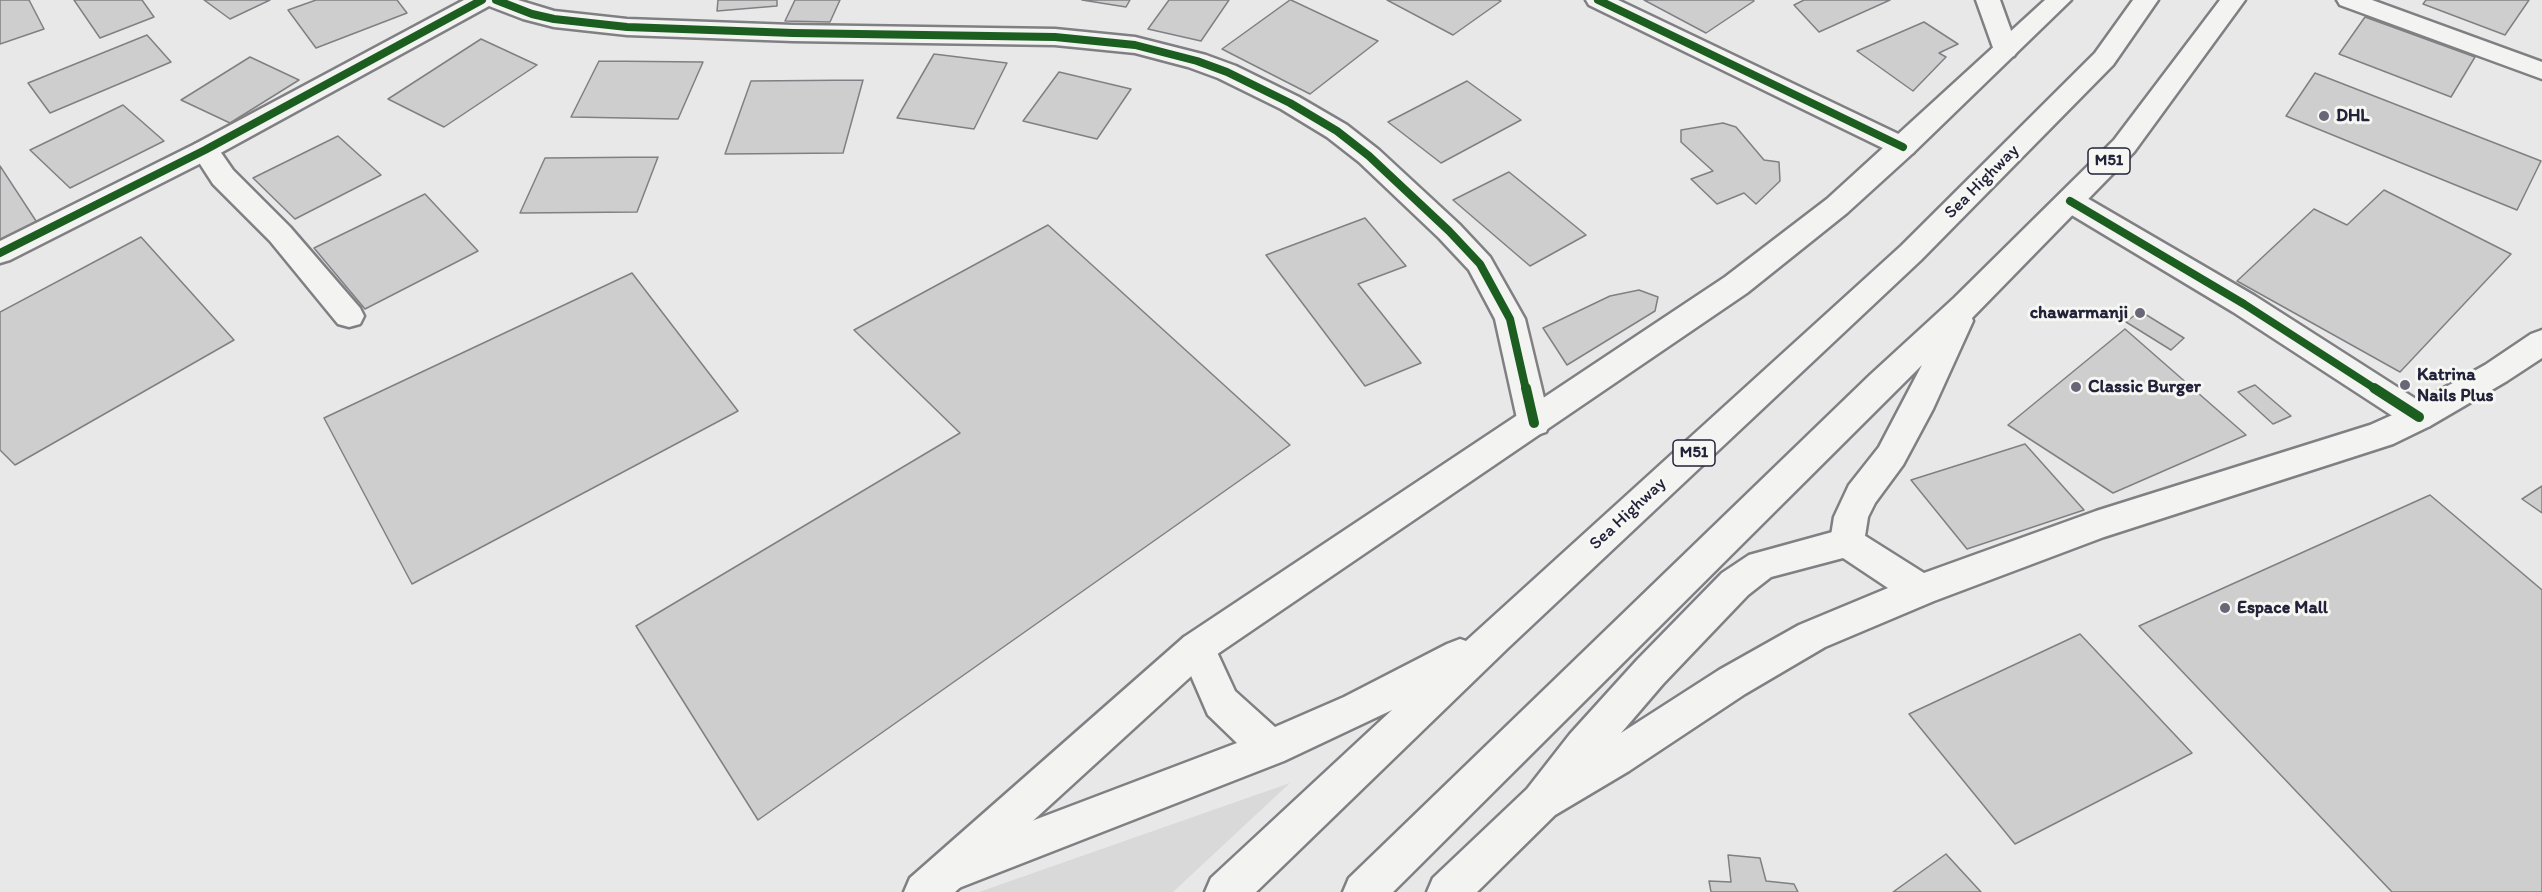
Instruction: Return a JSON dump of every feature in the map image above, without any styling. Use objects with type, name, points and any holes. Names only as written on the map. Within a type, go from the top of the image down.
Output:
[{"type":"main road","points":[[0,253],[205,150],[482,0]]},
{"type":"main road","points":[[496,0],[532,14],[554,19],[627,27],[1078,39],[1135,45],[1197,61],[1227,72],[1290,103],[1337,131],[1369,156],[1449,231],[1480,264],[1510,319],[1534,423]]},
{"type":"main road","points":[[1598,0],[1903,147]]},
{"type":"main road","points":[[1988,0],[2005,50]]},
{"type":"main road","points":[[938,881],[1197,648],[1736,285],[1837,206],[2059,0]]},
{"type":"main road","name":"Sea Highway","points":[[1226,892],[1496,636],[1911,254],[2104,59],[2146,0]]},
{"type":"main road","name":"M51","points":[[1364,892],[1881,384],[1965,306],[2124,146],[2233,0]]},
{"type":"main road","points":[[2349,0],[2542,71]]},
{"type":"main road","points":[[205,150],[223,177],[280,234],[349,316]]},
{"type":"main road","points":[[2070,201],[2234,298],[2419,417]]},
{"type":"main road","points":[[1847,542],[1851,517],[1861,495],[1891,456],[1917,408],[1965,306]]},
{"type":"main road","points":[[1541,802],[1624,753],[1732,682],[1812,636],[1921,590],[2096,525],[2381,435],[2419,417],[2496,373],[2542,342]]},
{"type":"main road","points":[[1448,892],[1541,802],[1584,747],[1650,672],[1736,584],[1761,566],[1847,542],[1921,590]]},
{"type":"main road","points":[[938,881],[1270,748],[1357,709],[1496,636]]},
{"type":"main road","points":[[1197,648],[1221,703],[1270,748]]},
{"type":"shaded area","points":[[1290,783],[1173,892],[979,892]]},
{"type":"building","points":[[0,0],[29,0],[44,29],[0,44]]},
{"type":"building","points":[[74,0],[142,0],[154,17],[100,38]]},
{"type":"building","points":[[204,0],[270,0],[230,19]]},
{"type":"building","points":[[316,0],[397,0],[407,13],[316,48],[288,10]]},
{"type":"building","points":[[718,0],[777,0],[777,6],[717,11]]},
{"type":"building","points":[[795,0],[840,0],[830,22],[785,21]]},
{"type":"building","points":[[1082,0],[1130,0],[1126,7]]},
{"type":"building","points":[[1169,0],[1229,0],[1201,41],[1148,29]]},
{"type":"building","points":[[1290,0],[1378,41],[1310,94],[1222,49]]},
{"type":"building","points":[[1387,0],[1498,0],[1501,1],[1453,35]]},
{"type":"building","points":[[1644,0],[1753,0],[1754,1],[1706,33]]},
{"type":"building","points":[[1804,0],[1890,0],[1819,32],[1794,5]]},
{"type":"building","points":[[2426,0],[2529,0],[2505,35],[2423,4]]},
{"type":"building","points":[[2365,17],[2475,57],[2451,97],[2339,54]]},
{"type":"building","points":[[1924,22],[1958,44],[1939,53],[1946,57],[1913,91],[1857,51]]},
{"type":"building","points":[[147,35],[171,62],[50,113],[28,83]]},
{"type":"building","points":[[481,39],[537,65],[444,127],[388,99]]},
{"type":"building","points":[[934,54],[1007,63],[974,129],[897,118]]},
{"type":"building","points":[[250,57],[299,80],[230,123],[181,100]]},
{"type":"building","points":[[599,61],[703,62],[678,119],[571,117]]},
{"type":"building","points":[[1059,72],[1131,89],[1097,139],[1023,121]]},
{"type":"building","points":[[2315,73],[2541,161],[2517,210],[2286,116]]},
{"type":"building","points":[[863,80],[843,153],[725,154],[751,81]]},
{"type":"building","points":[[1467,81],[1521,120],[1441,163],[1388,122]]},
{"type":"building","points":[[123,105],[164,141],[70,188],[30,150]]},
{"type":"building","points":[[1723,123],[1736,127],[1764,160],[1779,162],[1780,181],[1756,204],[1744,193],[1717,204],[1691,179],[1713,171],[1681,142],[1681,130]]},
{"type":"building","points":[[338,136],[381,175],[295,219],[253,178]]},
{"type":"building","points":[[658,157],[637,212],[520,213],[545,158]]},
{"type":"building","points":[[0,166],[38,224],[0,241]]},
{"type":"building","points":[[1509,172],[1586,235],[1530,266],[1453,200]]},
{"type":"building","points":[[2384,190],[2511,254],[2400,372],[2237,281],[2314,209],[2347,225]]},
{"type":"building","points":[[425,194],[478,251],[365,309],[314,248]]},
{"type":"building","points":[[1365,218],[1406,266],[1358,284],[1421,363],[1365,386],[1266,255]]},
{"type":"building","points":[[1048,225],[1290,445],[758,820],[636,626],[960,433],[854,330]]},
{"type":"building","points":[[141,237],[234,340],[15,465],[0,450],[0,312]]},
{"type":"building","points":[[632,273],[738,411],[412,584],[324,418]]},
{"type":"building","points":[[1639,290],[1658,297],[1655,311],[1567,365],[1543,328],[1610,296]]},
{"type":"building","points":[[2140,311],[2184,338],[2171,350],[2126,322]]},
{"type":"building","points":[[2125,329],[2246,435],[2113,493],[2008,425]]},
{"type":"building","points":[[2255,385],[2291,416],[2273,424],[2238,392]]},
{"type":"building","points":[[2025,444],[2084,510],[1967,549],[1911,480]]},
{"type":"building","points":[[2542,486],[2542,513],[2522,499]]},
{"type":"building","points":[[2430,495],[2542,590],[2542,892],[2392,892],[2139,626]]},
{"type":"building","points":[[2080,634],[2192,753],[2015,844],[1909,714]]},
{"type":"building","points":[[1946,854],[1981,892],[1893,892]]},
{"type":"building","points":[[1728,855],[1760,858],[1766,881],[1794,884],[1798,892],[1711,892],[1709,881],[1731,882]]},
{"type":"cycle path","points":[[0,253],[205,150],[482,0]]},
{"type":"cycle path","points":[[496,0],[532,14],[554,19],[627,27],[793,33],[1055,37],[1135,45],[1197,61],[1227,72],[1290,103],[1337,131],[1369,156],[1449,231],[1480,264],[1510,319],[1534,423]]},
{"type":"cycle path","points":[[1598,0],[1903,147]]},
{"type":"cycle path","points":[[2070,201],[2244,304],[2419,417]]},
{"type":"place","name":"DHL","points":[[2324,116]]},
{"type":"place","name":"chawarmanji","points":[[2140,313]]},
{"type":"place","name":"Katrina Nails Plus","points":[[2405,385]]},
{"type":"place","name":"Classic Burger","points":[[2076,387]]},
{"type":"place","name":"Espace Mall","points":[[2225,608]]}]
